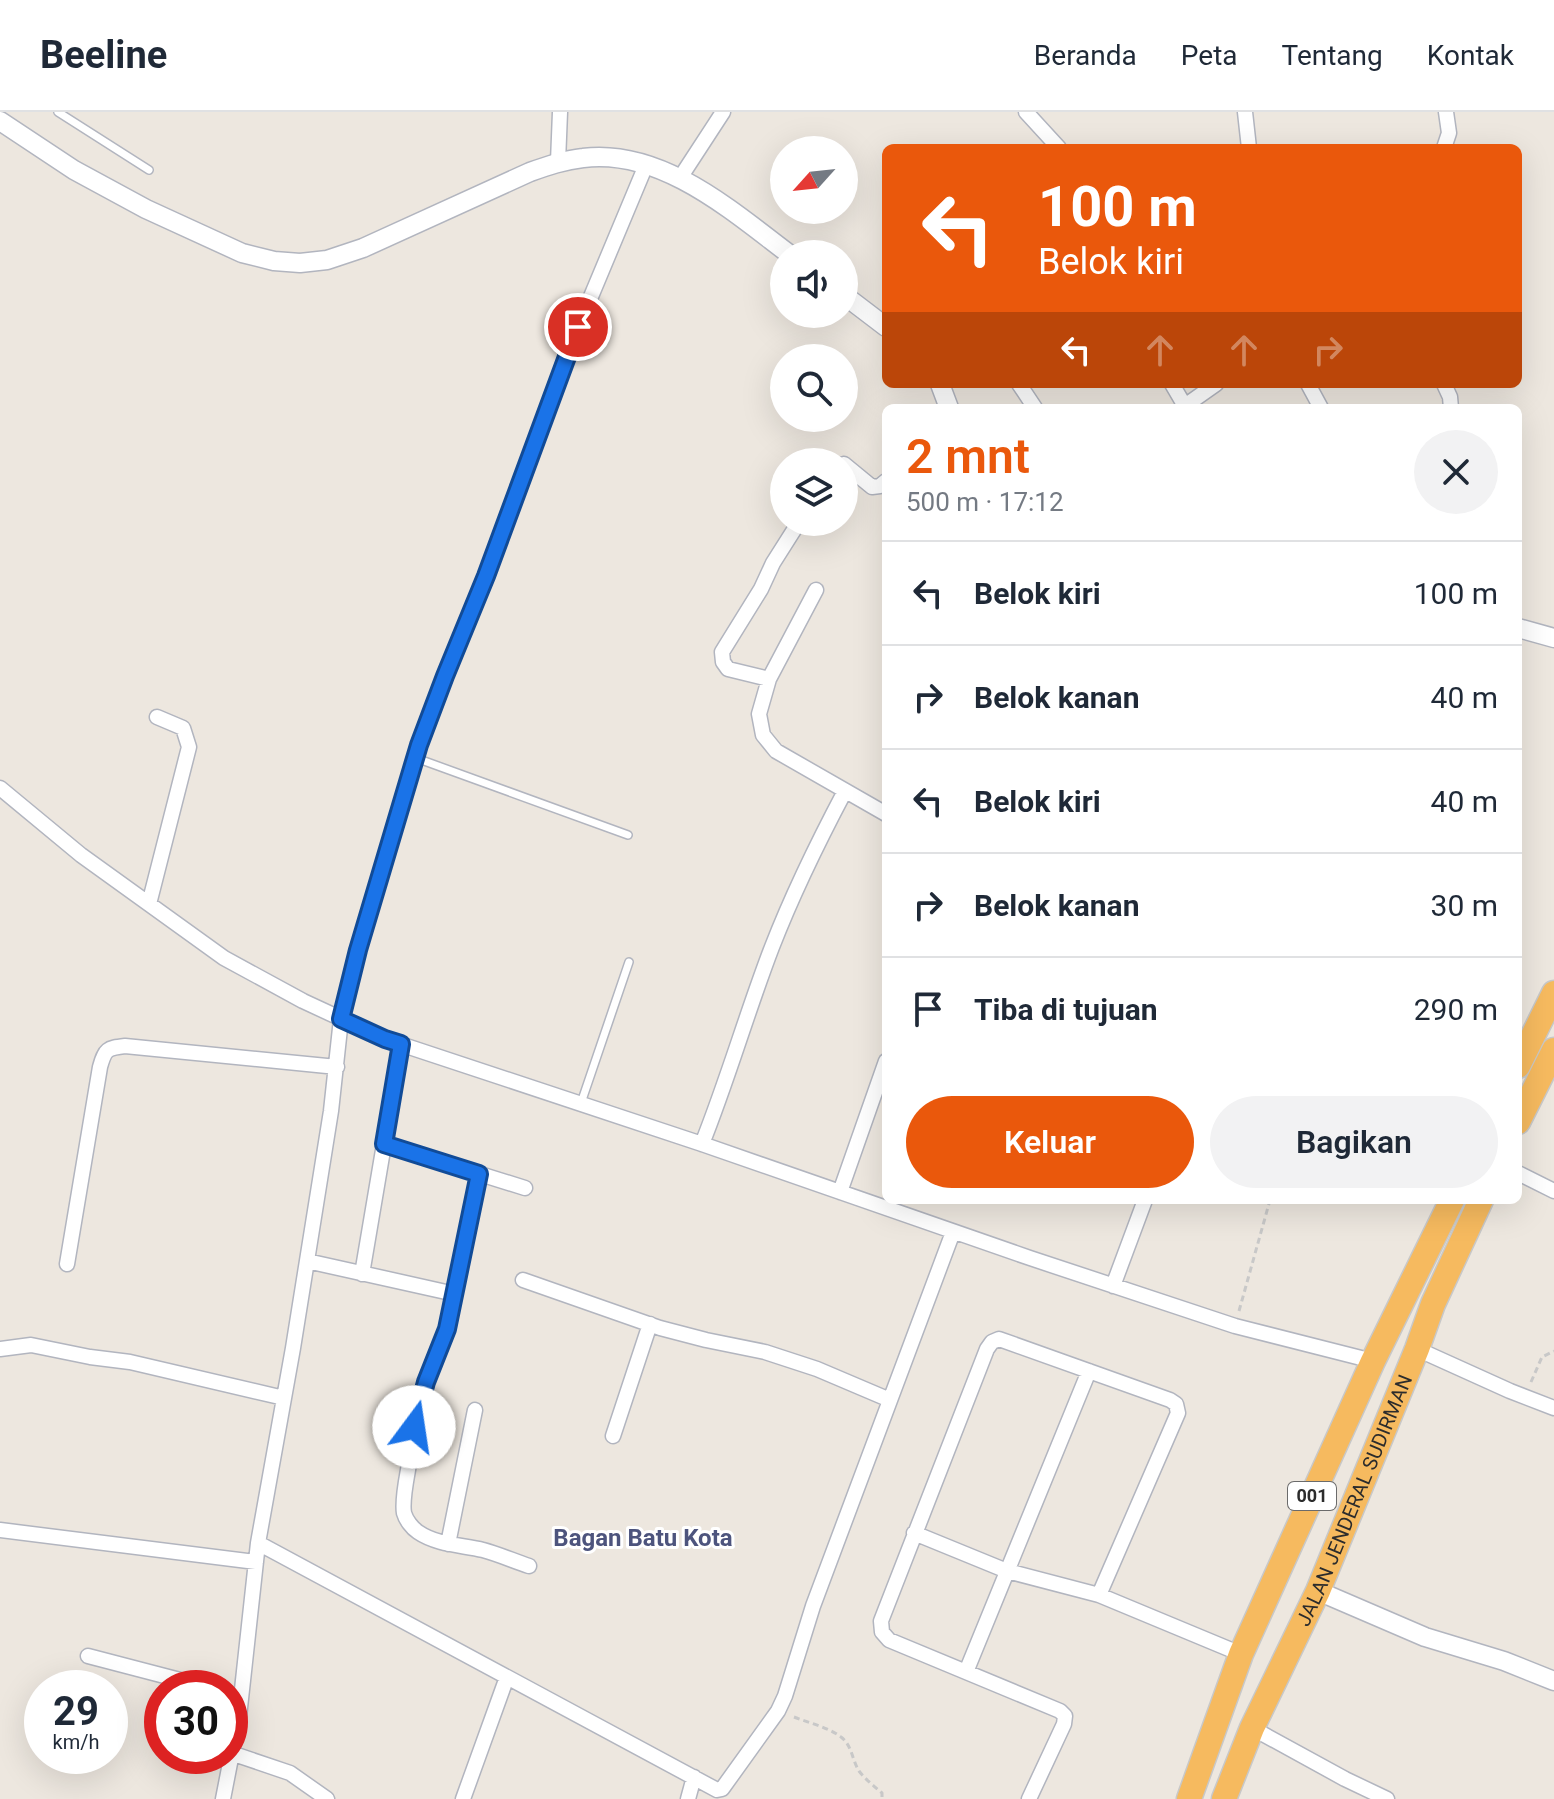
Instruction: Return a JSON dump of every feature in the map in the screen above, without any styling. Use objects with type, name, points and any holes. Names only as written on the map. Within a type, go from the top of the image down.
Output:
[{"type":"highway","points":[[1522,1058],[1554,993]]},
{"type":"highway","points":[[1522,1114],[1554,1050]]},
{"type":"highway","name":"JALAN JENDERAL SUDIRMAN","points":[[1189,1799],[1241,1654],[1373,1361],[1450,1204]]},
{"type":"highway","name":"JALAN JENDERAL SUDIRMAN","points":[[1224,1799],[1252,1728],[1318,1591],[1433,1304],[1479,1204]]},
{"type":"highway","points":[[1408,1291],[1433,1304]]},
{"type":"street","points":[[558,162],[560,112]]},
{"type":"street","points":[[680,178],[723,112]]},
{"type":"street","points":[[1026,112],[1055,144]]},
{"type":"street","points":[[1245,112],[1249,144]]},
{"type":"street","points":[[1445,144],[1449,133],[1446,112]]},
{"type":"street","points":[[0,121],[74,170],[146,209],[242,253],[274,261],[300,263],[327,260],[363,248],[530,172],[585,157],[615,158],[646,165],[680,178],[717,199],[771,240]]},
{"type":"street","points":[[240,1670],[258,1543],[337,1067],[341,1019],[358,950],[416,757],[445,676],[486,576],[567,354],[646,165]]},
{"type":"street","points":[[858,306],[882,324]]},
{"type":"street","points":[[1188,404],[1210,388]]},
{"type":"street","points":[[858,476],[872,487],[882,484]]},
{"type":"street","points":[[769,679],[728,669],[722,652],[790,536]]},
{"type":"street","points":[[816,590],[769,679],[759,714],[763,735],[776,751],[882,812]]},
{"type":"street","points":[[1522,629],[1554,638]]},
{"type":"street","points":[[149,904],[189,747],[183,728],[157,717]]},
{"type":"street","points":[[0,788],[81,855],[224,958],[303,1001],[385,1039],[1235,1326],[1373,1361]]},
{"type":"street","points":[[702,1144],[771,949],[801,877],[845,791]]},
{"type":"street","points":[[362,1274],[401,1044]]},
{"type":"street","points":[[67,1264],[100,1067],[103,1055],[110,1048],[125,1046],[337,1067]]},
{"type":"street","points":[[840,1192],[882,1072]]},
{"type":"street","points":[[384,1144],[525,1188]]},
{"type":"street","points":[[479,1174],[447,1329],[426,1382],[414,1427],[404,1513],[420,1534],[529,1566]]},
{"type":"street","points":[[1522,1175],[1554,1191]]},
{"type":"street","points":[[1113,1286],[1144,1204]]},
{"type":"street","points":[[258,1543],[717,1790],[722,1789],[778,1711],[799,1656],[813,1606],[953,1232]]},
{"type":"street","points":[[307,1261],[455,1294]]},
{"type":"street","points":[[523,1280],[650,1324],[765,1352],[817,1369],[890,1400]]},
{"type":"street","points":[[613,1436],[650,1324]]},
{"type":"street","points":[[1029,1799],[1065,1716],[1060,1711],[889,1640],[882,1632],[881,1621],[987,1349],[999,1339],[1176,1404],[1178,1413],[1099,1595]]},
{"type":"street","points":[[0,1349],[31,1345],[130,1362],[284,1398]]},
{"type":"street","points":[[1417,1349],[1554,1408]]},
{"type":"street","points":[[966,1672],[1089,1371]]},
{"type":"street","points":[[448,1544],[475,1410]]},
{"type":"street","points":[[0,1530],[256,1562]]},
{"type":"street","points":[[914,1533],[1007,1571],[1099,1595],[1241,1654]]},
{"type":"street","points":[[1318,1591],[1425,1637],[1504,1661],[1554,1681]]},
{"type":"street","points":[[88,1656],[144,1671]]},
{"type":"street","points":[[463,1799],[507,1677]]},
{"type":"street","points":[[1252,1728],[1387,1799]]},
{"type":"street","points":[[248,1759],[290,1773],[327,1799]]},
{"type":"street","points":[[223,1799],[227,1774]]},
{"type":"street","points":[[688,1799],[694,1777]]},
{"type":"lane","points":[[58,112],[149,170]]},
{"type":"lane","points":[[416,757],[628,835]]},
{"type":"lane","points":[[581,1103],[629,962]]},
{"type":"path","points":[[1235,1326],[1269,1204]]},
{"type":"path","points":[[1522,1394],[1530,1385],[1542,1357],[1554,1351]]},
{"type":"path","points":[[778,1711],[844,1739],[860,1773],[882,1793],[882,1799]]},
{"type":"district","name":"Bagan Batu Kota","points":[[643,1538]]},
{"type":"route","points":[[414,1427],[426,1382],[447,1329],[479,1174],[384,1144],[401,1044],[341,1019],[358,950],[419,745],[486,576],[578,327]]}]
